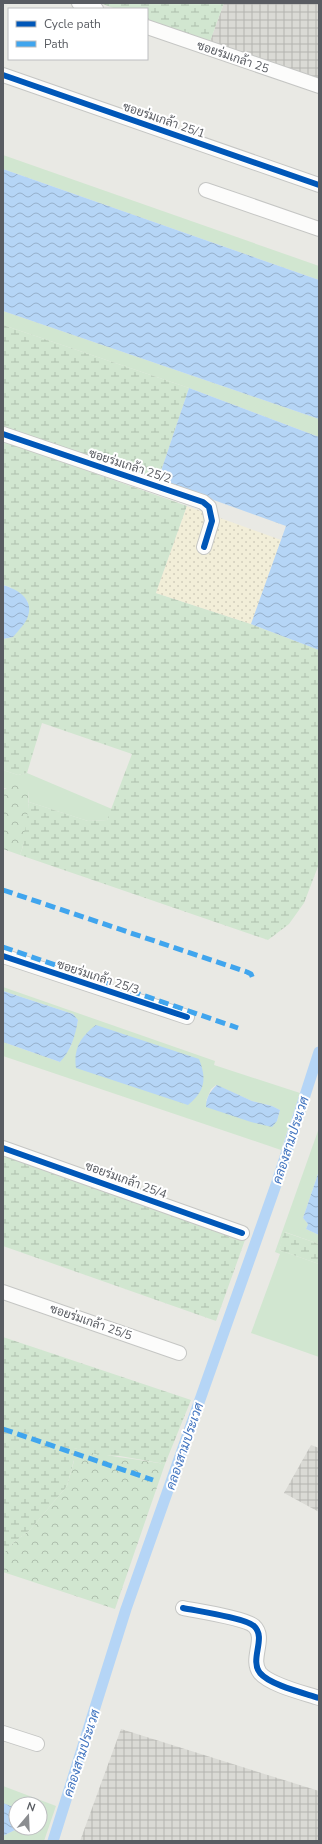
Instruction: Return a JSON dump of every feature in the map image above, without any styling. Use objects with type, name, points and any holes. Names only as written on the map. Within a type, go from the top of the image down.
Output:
[{"type":"street","points":[[79,3],[93,8]]},
{"type":"street","name":"ซอยร่มเกล้า 25","points":[[148,27],[319,86]]},
{"type":"street","name":"ซอยร่มเกล้า 25/1","points":[[3,75],[319,185]]},
{"type":"street","points":[[206,190],[319,229]]},
{"type":"street","name":"ซอยร่มเกล้า 25/2","points":[[3,434],[203,502],[209,507],[212,521],[204,547]]},
{"type":"street","name":"ซอยร่มเกล้า 25/3","points":[[3,956],[186,1017]]},
{"type":"street","name":"ซอยร่มเกล้า 25/4","points":[[3,1148],[242,1233]]},
{"type":"street","name":"ซอยร่มเกล้า 25/5","points":[[3,1292],[179,1353]]},
{"type":"street","points":[[183,1608],[253,1625],[257,1631],[259,1641],[256,1665],[261,1673],[270,1680],[319,1698]]},
{"type":"street","points":[[3,1733],[37,1744]]},
{"type":"shaded area","points":[[224,3],[319,3],[319,82],[209,44]]},
{"type":"shaded area","points":[[311,1445],[319,1448],[319,1512],[284,1493]]},
{"type":"shaded area","points":[[121,1729],[319,1791],[319,1841],[80,1841]]},
{"type":"green space","points":[[100,3],[224,3],[209,44],[148,21],[148,8],[113,8]]},
{"type":"green space","points":[[3,155],[319,266],[319,280],[3,169]]},
{"type":"green space","points":[[3,311],[319,419],[319,437],[189,388],[3,325]]},
{"type":"green space","points":[[3,325],[189,388],[158,480],[3,427]]},
{"type":"green space","points":[[3,441],[187,506],[156,593],[251,624],[319,650],[319,864],[304,903],[289,924],[268,940],[20,855],[23,846],[29,802],[88,821],[107,820],[132,754],[42,723],[27,773],[18,775],[3,770],[3,639],[13,637],[28,616],[28,602],[10,587],[3,585]]},
{"type":"green space","points":[[3,770],[18,775],[27,773],[112,809],[107,820],[88,821],[29,802],[28,791],[4,788],[3,790]]},
{"type":"green space","points":[[15,784],[28,791],[29,807],[27,823],[20,855],[3,849],[3,790]]},
{"type":"green space","points":[[3,987],[215,1061],[214,1065],[300,1093],[281,1150],[3,1056],[3,1042],[60,1062],[71,1046],[78,1021],[73,1014],[3,991]],"holes":[[[216,1085],[252,1101],[272,1106],[280,1110],[277,1121],[206,1101],[211,1089]]]},
{"type":"green space","points":[[319,1128],[319,1171],[303,1218],[308,1224],[306,1229],[319,1235],[319,1244],[285,1232],[279,1250],[319,1264],[319,1357],[251,1333],[280,1254],[275,1252]]},
{"type":"green space","points":[[3,1154],[245,1240],[216,1321],[3,1246]]},
{"type":"green space","points":[[284,1232],[319,1244],[319,1264],[279,1250]]},
{"type":"green space","points":[[3,1337],[191,1400],[165,1464],[120,1456],[99,1455],[74,1448],[74,1460],[67,1486],[30,1530],[14,1542],[3,1554]]},
{"type":"green space","points":[[74,1448],[165,1464],[115,1609],[3,1572],[3,1554],[14,1542],[30,1530],[67,1486],[74,1461]]},
{"type":"green space","points":[[3,1786],[30,1796],[8,1796],[8,1805],[3,1803]]},
{"type":"green space","points":[[48,1803],[56,1806],[48,1829]]},
{"type":"green space","points":[[8,1834],[8,1836],[46,1836],[44,1841],[3,1841],[3,1836]]},
{"type":"sand","points":[[187,506],[281,540],[251,624],[156,593]]},
{"type":"water","points":[[3,169],[319,280],[319,419],[3,311]]},
{"type":"water","points":[[189,388],[319,437],[319,650],[251,624],[286,526],[158,480]]},
{"type":"water","points":[[3,585],[19,592],[29,605],[29,610],[26,621],[22,627],[13,637],[3,639]]},
{"type":"water","points":[[3,991],[73,1014],[78,1020],[72,1043],[60,1062],[3,1042]]},
{"type":"water","points":[[96,1025],[199,1059],[202,1066],[204,1079],[198,1095],[188,1105],[76,1068],[75,1061],[79,1044],[82,1038]]},
{"type":"water","points":[[217,1085],[252,1101],[272,1106],[280,1110],[277,1121],[272,1127],[251,1122],[206,1107],[209,1095]]},
{"type":"water","points":[[319,1171],[319,1235],[306,1229],[308,1224],[303,1218]]},
{"type":"water","points":[[3,1803],[8,1805],[8,1834],[3,1836]]},
{"type":"waterway","name":"คลองสามประเวศ","points":[[53,1841],[126,1609],[278,1179],[319,1052]]},
{"type":"marked path","points":[[3,890],[247,972],[251,974],[254,981]]},
{"type":"marked path","points":[[3,947],[238,1028]]},
{"type":"marked path","points":[[3,1429],[153,1480]]},
{"type":"cycle path","points":[[3,75],[319,185]]},
{"type":"cycle path","points":[[3,434],[203,502],[209,507],[212,521],[204,547]]},
{"type":"cycle path","points":[[3,956],[187,1017]]},
{"type":"cycle path","points":[[3,1148],[242,1233]]},
{"type":"cycle path","points":[[183,1608],[241,1620],[254,1626],[258,1631],[259,1636],[256,1661],[260,1673],[279,1685],[319,1698]]}]
